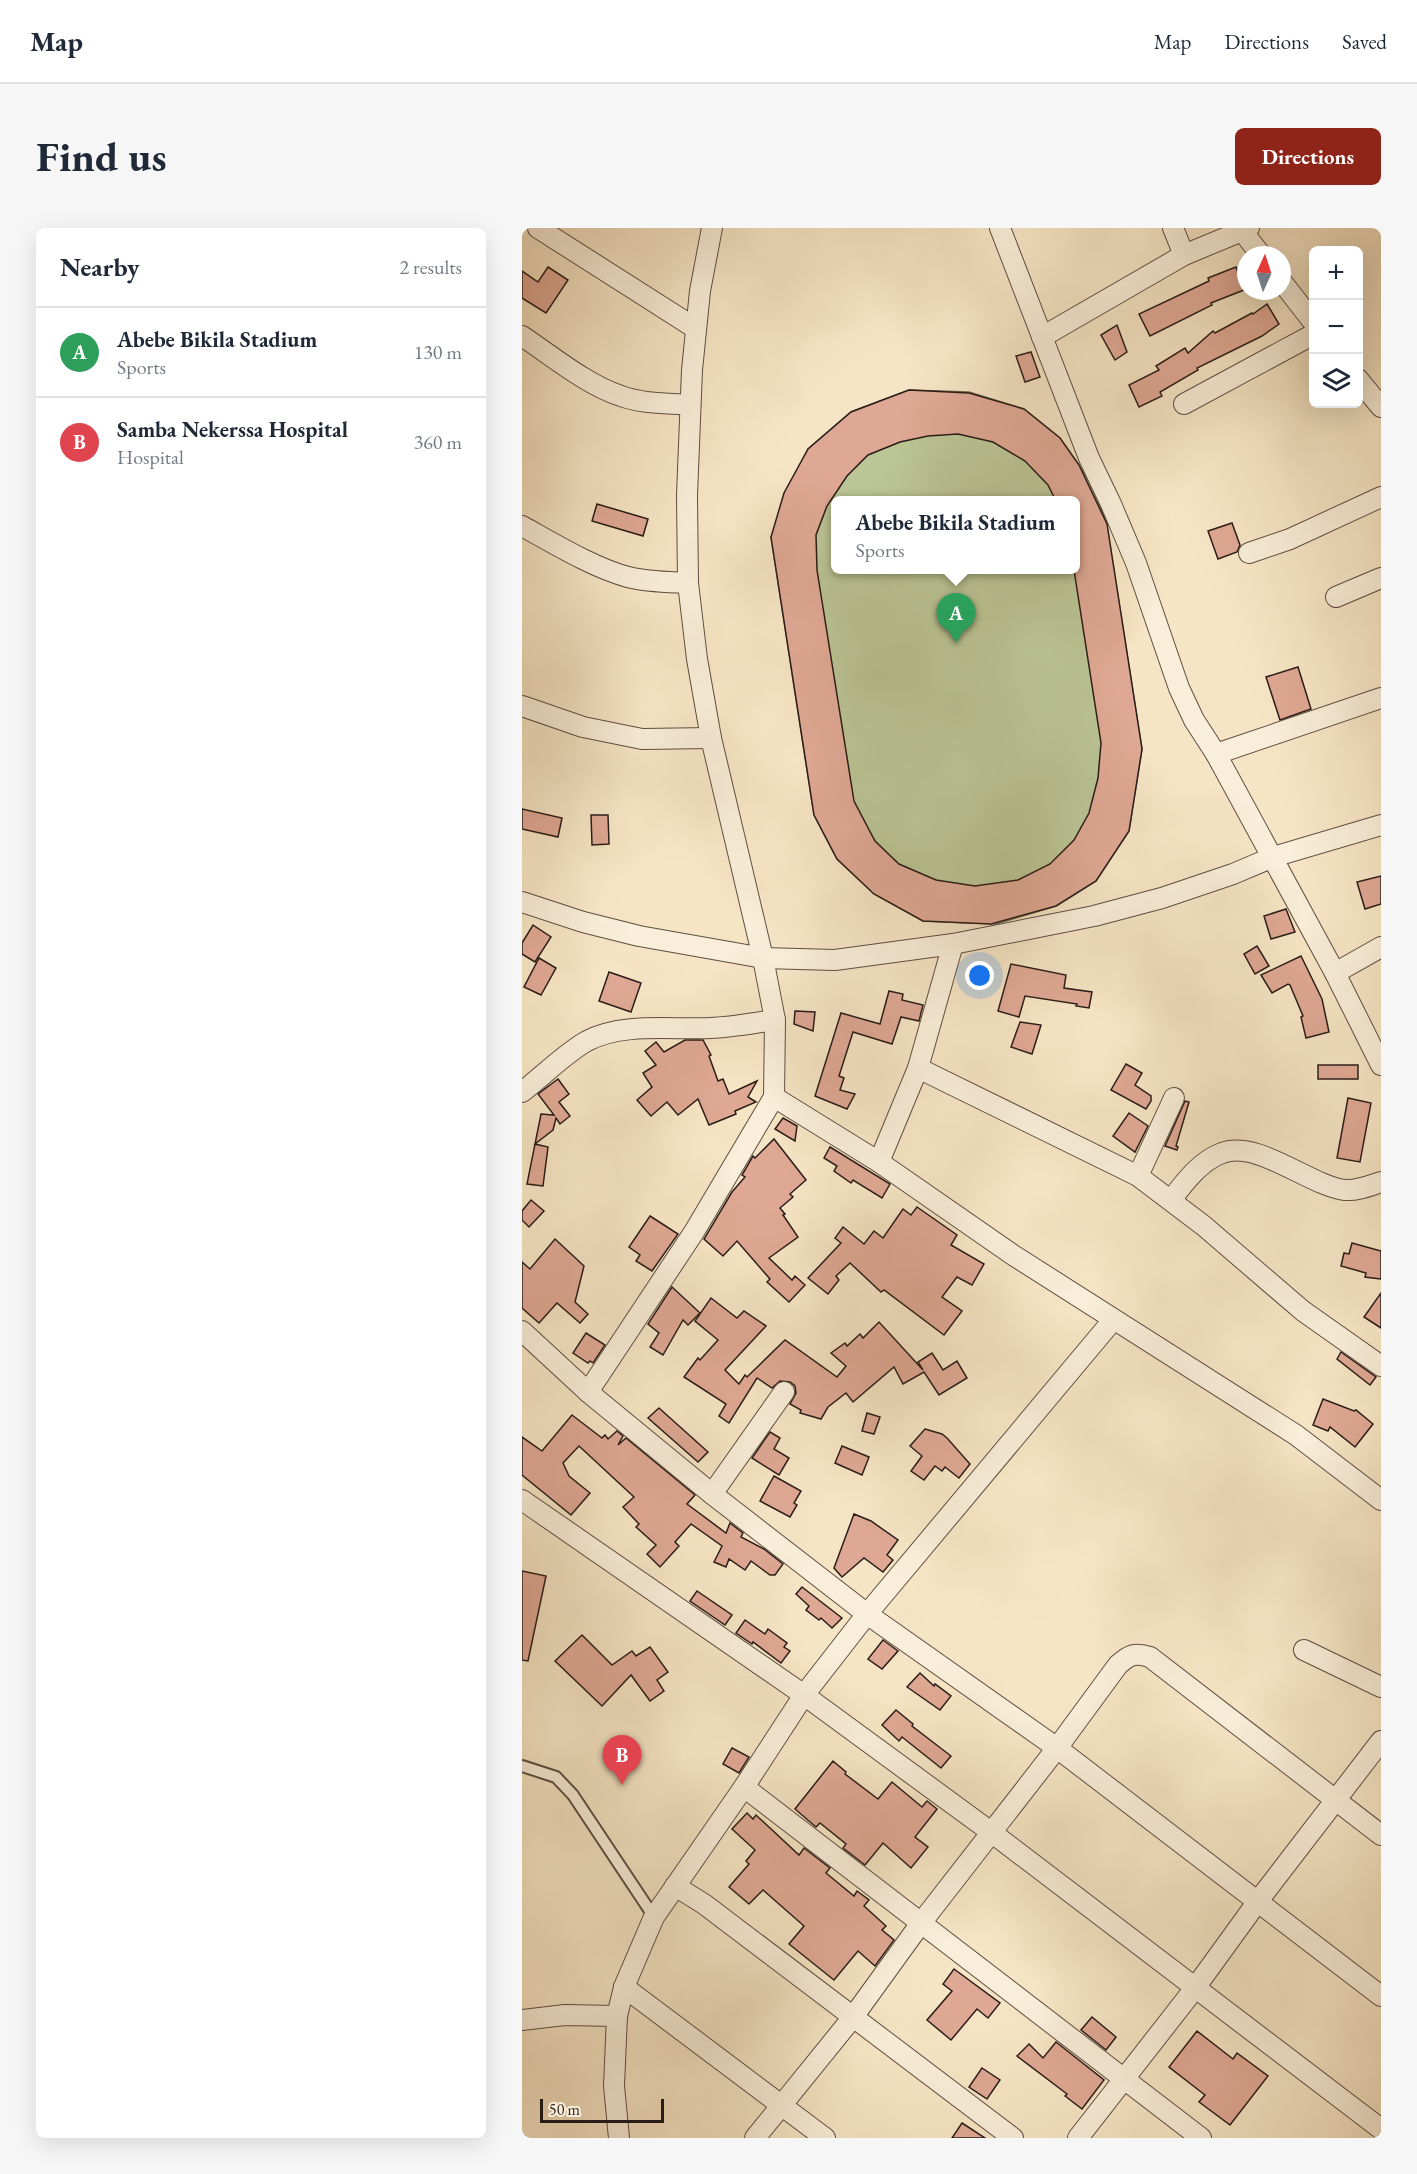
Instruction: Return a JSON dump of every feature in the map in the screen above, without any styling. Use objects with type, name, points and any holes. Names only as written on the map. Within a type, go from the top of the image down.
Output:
[{"type":"street","points":[[538,228],[695,328]]},
{"type":"street","points":[[588,1392],[694,1232],[774,1098],[775,1020],[763,958],[711,738],[688,583],[687,495],[695,328],[712,228]]},
{"type":"street","points":[[999,228],[1089,458],[1112,504],[1136,563],[1179,688],[1194,720],[1216,754],[1273,857],[1381,1065]]},
{"type":"street","points":[[1173,228],[1184,255]]},
{"type":"street","points":[[1042,337],[1184,255],[1246,230],[1256,246]]},
{"type":"street","points":[[1291,294],[1309,317]]},
{"type":"street","points":[[522,336],[608,391],[630,399],[690,405]]},
{"type":"street","points":[[1184,404],[1309,336]]},
{"type":"street","points":[[1363,384],[1381,407]]},
{"type":"street","points":[[1249,553],[1290,539],[1381,497]]},
{"type":"street","points":[[522,526],[596,564],[627,577],[688,583]]},
{"type":"street","points":[[1336,597],[1381,578]]},
{"type":"street","points":[[1216,754],[1381,698]]},
{"type":"street","points":[[522,706],[583,727],[642,739],[711,738]]},
{"type":"street","points":[[522,902],[583,922],[639,936],[763,958],[835,960],[953,944],[1094,916],[1223,878],[1273,857],[1381,825]]},
{"type":"street","points":[[879,1162],[918,1068],[953,944]]},
{"type":"street","points":[[1335,973],[1381,947]]},
{"type":"street","points":[[522,1092],[577,1048],[601,1035],[672,1026],[713,1028],[775,1020]]},
{"type":"street","points":[[918,1068],[1138,1176],[1171,1200],[1303,1311],[1381,1366]]},
{"type":"street","points":[[774,1098],[879,1162],[1013,1255],[1296,1435],[1381,1500]]},
{"type":"street","points":[[1138,1176],[1174,1098]]},
{"type":"street","points":[[1171,1200],[1202,1165],[1223,1152],[1238,1151],[1255,1154],[1344,1190],[1362,1188],[1381,1182]]},
{"type":"street","points":[[619,2138],[614,2086],[617,2016],[624,1987],[654,1917],[804,1695],[867,1614],[1113,1320]]},
{"type":"street","points":[[526,1341],[712,1494],[867,1614],[1057,1748],[1381,1996]]},
{"type":"street","points":[[712,1494],[784,1392]]},
{"type":"street","points":[[522,1500],[804,1695],[991,1832],[1381,2128]]},
{"type":"street","points":[[1304,1650],[1381,1687]]},
{"type":"street","points":[[755,2138],[853,2017],[921,1923],[1057,1748],[1118,1665],[1128,1656],[1138,1653],[1150,1657],[1381,1835]]},
{"type":"street","points":[[1078,2138],[1195,1988],[1258,1901],[1381,1741]]},
{"type":"street","points":[[744,1787],[1201,2138]]},
{"type":"street","points":[[675,1886],[704,1904],[1013,2138]]},
{"type":"street","points":[[624,1987],[825,2138]]},
{"type":"street","points":[[522,2020],[565,2015],[617,2016]]},
{"type":"lane","points":[[522,1766],[556,1777],[573,1795],[654,1917]]},
{"type":"green space","points":[[909,390],[969,392],[1024,409],[1060,438],[1089,480],[1106,520],[1142,749],[1129,831],[1096,881],[1056,906],[996,924],[923,921],[874,894],[837,859],[814,815],[771,537],[808,449],[851,412]]},
{"type":"building","points":[[548,267],[568,280],[546,313],[522,298],[522,271],[538,282]]},
{"type":"building","points":[[1236,267],[1237,293],[1211,303],[1212,305],[1150,336],[1139,314],[1209,281],[1208,278]]},
{"type":"building","points":[[1267,304],[1279,324],[1262,336],[1197,368],[1198,370],[1160,392],[1162,396],[1139,407],[1129,385],[1159,370],[1156,366],[1185,348],[1188,353],[1213,331],[1215,333],[1253,314]]},
{"type":"building","points":[[1117,325],[1127,352],[1115,360],[1101,335]]},
{"type":"building","points":[[1031,352],[1040,377],[1025,382],[1016,356]]},
{"type":"building","points":[[909,390],[969,393],[1024,409],[1060,438],[1079,465],[1107,524],[1142,749],[1129,831],[1096,881],[1056,906],[991,924],[923,921],[874,894],[837,859],[814,815],[771,537],[784,493],[808,449],[851,412]],"holes":[[[958,434],[993,442],[1025,461],[1048,485],[1054,496],[1080,496],[1080,574],[1075,574],[1101,743],[1098,778],[1089,813],[1074,840],[1050,864],[1018,880],[975,886],[936,880],[899,864],[875,841],[854,801],[817,570],[816,535],[831,496],[834,496],[847,476],[868,455],[900,442],[928,436]]]},
{"type":"building","points":[[597,504],[648,519],[643,536],[592,521]]},
{"type":"building","points":[[1232,523],[1240,545],[1237,552],[1218,559],[1208,531]]},
{"type":"building","points":[[1298,667],[1311,709],[1280,720],[1266,677]]},
{"type":"building","points":[[522,809],[562,818],[558,837],[522,829]]},
{"type":"building","points":[[591,815],[608,815],[609,844],[592,845]]},
{"type":"building","points":[[1381,876],[1381,904],[1365,909],[1357,882]]},
{"type":"building","points":[[1286,909],[1295,932],[1271,939],[1264,916]]},
{"type":"building","points":[[533,925],[551,937],[535,962],[522,954],[522,943]]},
{"type":"building","points":[[1257,946],[1269,966],[1255,974],[1244,954]]},
{"type":"building","points":[[1301,956],[1322,999],[1329,1032],[1306,1038],[1301,1017],[1303,1016],[1290,985],[1272,993],[1261,975]]},
{"type":"building","points":[[539,958],[556,968],[541,995],[524,987]]},
{"type":"building","points":[[1011,964],[1066,975],[1064,988],[1092,992],[1089,1008],[1025,996],[1019,1017],[998,1011]]},
{"type":"building","points":[[609,972],[641,983],[631,1012],[599,1001]]},
{"type":"building","points":[[889,991],[903,994],[902,1000],[923,1005],[919,1021],[901,1017],[892,1044],[853,1032],[839,1076],[844,1078],[840,1090],[855,1094],[847,1109],[815,1096],[841,1013],[880,1024]]},
{"type":"building","points":[[795,1011],[815,1012],[813,1031],[794,1024]]},
{"type":"building","points":[[1020,1022],[1041,1025],[1032,1054],[1011,1047]]},
{"type":"building","points":[[685,1040],[703,1040],[711,1055],[709,1056],[718,1081],[723,1079],[729,1094],[757,1081],[748,1097],[756,1102],[735,1111],[736,1114],[709,1125],[698,1099],[678,1115],[667,1102],[651,1116],[637,1100],[652,1087],[643,1073],[656,1065],[645,1051],[656,1042],[664,1052]]},
{"type":"building","points":[[1126,1064],[1142,1073],[1135,1085],[1151,1096],[1146,1109],[1111,1090]]},
{"type":"building","points":[[1318,1065],[1358,1065],[1358,1079],[1318,1079]]},
{"type":"building","points":[[558,1079],[569,1094],[559,1102],[570,1116],[560,1124],[556,1118],[553,1130],[535,1144],[541,1114],[554,1115],[538,1094]]},
{"type":"building","points":[[1348,1098],[1371,1103],[1360,1162],[1337,1158]]},
{"type":"building","points":[[1185,1101],[1189,1102],[1176,1146],[1177,1150],[1165,1146]]},
{"type":"building","points":[[1129,1113],[1148,1126],[1135,1152],[1113,1136]]},
{"type":"building","points":[[783,1118],[797,1126],[795,1141],[775,1129]]},
{"type":"building","points":[[774,1139],[806,1180],[790,1194],[793,1197],[780,1208],[798,1237],[769,1258],[792,1280],[795,1276],[805,1285],[789,1302],[767,1282],[770,1279],[737,1241],[723,1256],[704,1239],[732,1192],[745,1177],[742,1175],[753,1156],[755,1158]]},
{"type":"building","points":[[535,1144],[548,1147],[543,1186],[527,1184]]},
{"type":"building","points":[[830,1147],[890,1184],[882,1198],[853,1180],[851,1183],[834,1171],[837,1166],[824,1158]]},
{"type":"building","points":[[531,1200],[544,1211],[529,1227],[522,1220],[522,1211]]},
{"type":"building","points":[[917,1207],[957,1235],[951,1245],[984,1264],[972,1285],[957,1277],[942,1297],[962,1311],[944,1335],[884,1290],[881,1292],[850,1263],[836,1276],[839,1280],[828,1294],[808,1278],[841,1243],[835,1238],[843,1227],[864,1244],[874,1231],[883,1238],[903,1209],[911,1215]]},
{"type":"building","points":[[650,1216],[678,1234],[652,1271],[636,1261],[640,1255],[629,1247]]},
{"type":"building","points":[[555,1239],[584,1266],[575,1302],[588,1314],[580,1323],[557,1303],[539,1323],[522,1308],[522,1262],[530,1269]]},
{"type":"building","points":[[1352,1243],[1381,1251],[1381,1279],[1365,1277],[1366,1273],[1341,1266],[1344,1253],[1349,1254]]},
{"type":"building","points":[[672,1287],[700,1313],[688,1325],[683,1320],[663,1355],[650,1347],[659,1333],[648,1324]]},
{"type":"building","points":[[1381,1293],[1381,1328],[1364,1317]]},
{"type":"building","points":[[711,1298],[737,1318],[744,1311],[766,1326],[725,1370],[739,1384],[745,1375],[747,1377],[785,1340],[837,1377],[846,1366],[831,1353],[845,1343],[847,1346],[860,1334],[863,1338],[879,1322],[923,1370],[918,1362],[932,1353],[943,1370],[957,1361],[967,1378],[939,1395],[924,1372],[903,1384],[894,1367],[853,1402],[846,1393],[828,1407],[821,1419],[800,1413],[801,1410],[790,1404],[796,1393],[795,1386],[790,1382],[780,1381],[772,1388],[757,1378],[729,1423],[719,1416],[726,1404],[684,1377],[698,1358],[700,1360],[718,1340],[695,1321]]},
{"type":"building","points":[[586,1333],[605,1345],[593,1363],[590,1361],[588,1363],[573,1353]]},
{"type":"building","points":[[1341,1352],[1376,1377],[1370,1385],[1337,1359]]},
{"type":"building","points":[[1323,1399],[1356,1410],[1373,1424],[1355,1447],[1330,1427],[1328,1431],[1313,1425]]},
{"type":"building","points":[[659,1408],[708,1452],[698,1462],[648,1418]]},
{"type":"building","points":[[867,1413],[880,1417],[874,1434],[862,1431]]},
{"type":"building","points":[[572,1415],[602,1438],[605,1435],[608,1439],[617,1431],[623,1436],[618,1445],[626,1438],[695,1495],[687,1504],[726,1533],[730,1523],[743,1533],[741,1537],[764,1549],[783,1564],[775,1575],[770,1575],[751,1561],[745,1570],[729,1559],[726,1567],[714,1562],[722,1546],[691,1524],[675,1542],[679,1546],[660,1567],[647,1554],[656,1545],[636,1527],[639,1524],[623,1507],[634,1497],[579,1446],[563,1463],[569,1476],[590,1493],[571,1515],[522,1475],[522,1437],[542,1451]]},
{"type":"building","points":[[925,1429],[942,1434],[970,1464],[959,1478],[945,1467],[942,1471],[935,1466],[924,1480],[911,1471],[922,1456],[910,1446]]},
{"type":"building","points":[[770,1432],[780,1438],[774,1449],[789,1458],[779,1475],[752,1458]]},
{"type":"building","points":[[842,1446],[869,1457],[862,1475],[835,1463]]},
{"type":"building","points":[[774,1476],[801,1491],[790,1517],[760,1501]]},
{"type":"building","points":[[854,1514],[871,1521],[898,1540],[887,1555],[893,1560],[883,1572],[864,1558],[842,1577],[834,1568]]},
{"type":"building","points":[[522,1571],[546,1576],[528,1661],[522,1660]]},
{"type":"building","points":[[802,1587],[842,1618],[832,1628],[821,1618],[819,1620],[806,1610],[809,1606],[796,1594]]},
{"type":"building","points":[[697,1591],[732,1615],[725,1625],[690,1601]]},
{"type":"building","points":[[745,1620],[765,1634],[768,1629],[787,1643],[784,1647],[790,1651],[781,1663],[753,1642],[752,1644],[736,1633]]},
{"type":"building","points":[[582,1635],[612,1665],[632,1651],[636,1656],[650,1647],[668,1672],[657,1680],[664,1691],[650,1701],[631,1675],[602,1706],[555,1661]]},
{"type":"building","points":[[883,1640],[898,1651],[882,1669],[868,1659]]},
{"type":"building","points":[[920,1673],[934,1686],[935,1684],[951,1696],[940,1710],[907,1687]]},
{"type":"building","points":[[896,1710],[913,1724],[912,1726],[951,1756],[941,1768],[902,1737],[899,1741],[882,1725]]},
{"type":"building","points":[[732,1748],[749,1757],[739,1773],[723,1764]]},
{"type":"building","points":[[833,1761],[846,1772],[845,1774],[878,1799],[892,1782],[922,1807],[927,1801],[937,1809],[915,1837],[928,1847],[911,1868],[883,1843],[865,1865],[843,1848],[846,1844],[820,1823],[816,1827],[795,1809]]},
{"type":"building","points":[[747,1813],[753,1819],[756,1815],[799,1855],[804,1848],[830,1868],[826,1873],[854,1896],[857,1891],[869,1900],[864,1906],[886,1926],[882,1930],[894,1940],[875,1966],[858,1951],[834,1980],[789,1944],[804,1926],[763,1890],[749,1904],[729,1887],[749,1864],[746,1861],[755,1850],[732,1829]]},
{"type":"building","points":[[954,1969],[1000,2003],[988,2018],[977,2009],[951,2040],[927,2020],[952,1991],[943,1984]]},
{"type":"building","points":[[1092,2017],[1116,2037],[1106,2050],[1081,2030]]},
{"type":"building","points":[[1197,2031],[1233,2059],[1237,2053],[1268,2076],[1230,2125],[1199,2102],[1205,2095],[1169,2067]]},
{"type":"building","points":[[1056,2042],[1104,2080],[1082,2109],[1065,2096],[1067,2094],[1017,2056],[1029,2044],[1043,2058]]},
{"type":"building","points":[[982,2068],[1000,2080],[987,2099],[969,2087]]},
{"type":"building","points":[[962,2123],[985,2138],[952,2138]]},
{"type":"place","name":"Abebe Bikila Stadium","points":[[956,643]]},
{"type":"place","name":"Samba Nekerssa Hospital","points":[[622,1785]]}]
